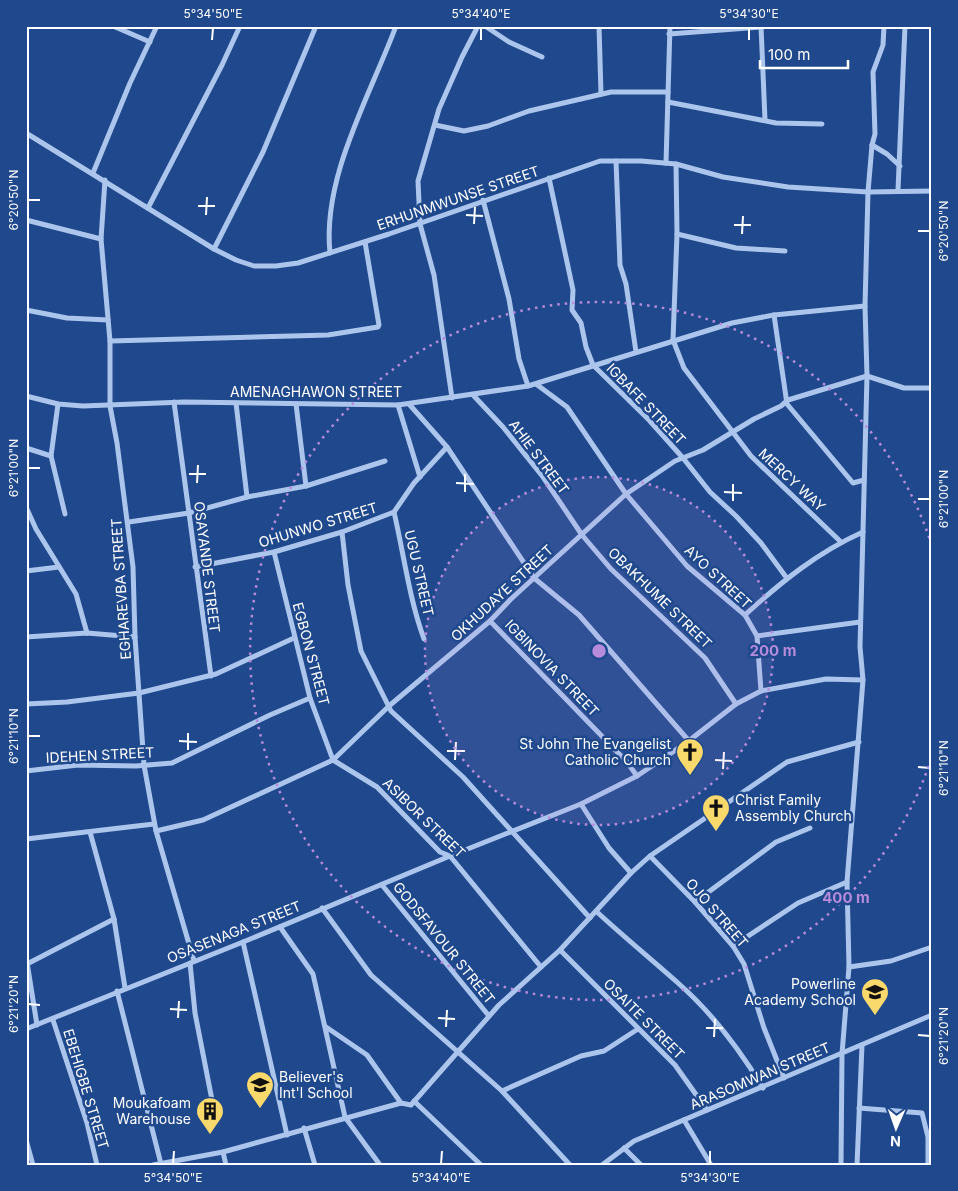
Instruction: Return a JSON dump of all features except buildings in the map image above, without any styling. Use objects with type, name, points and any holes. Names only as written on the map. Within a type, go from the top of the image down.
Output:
[{"type":"street","points":[[113,26],[150,42]]},
{"type":"street","points":[[93,173],[130,83],[158,26]]},
{"type":"street","points":[[148,208],[222,65],[240,26]]},
{"type":"street","points":[[214,249],[263,152],[316,26]]},
{"type":"street","points":[[330,253],[328,225],[334,190],[360,112],[396,26]]},
{"type":"street","points":[[452,398],[434,275],[420,224],[418,181],[435,125],[462,57],[478,26]]},
{"type":"street","points":[[485,26],[509,42],[542,57]]},
{"type":"street","points":[[599,26],[601,94]]},
{"type":"street","points":[[666,164],[670,26]]},
{"type":"street","points":[[669,34],[761,26],[765,120]]},
{"type":"street","points":[[841,1165],[842,1054],[849,967],[847,882],[864,680],[860,647],[860,622],[867,376],[865,306],[868,192],[872,145],[875,134],[874,72],[883,44],[884,26]]},
{"type":"street","points":[[898,190],[905,26]]},
{"type":"street","points":[[435,125],[464,130],[488,126],[529,111],[611,92],[668,92]]},
{"type":"street","points":[[668,102],[776,122],[822,124]]},
{"type":"street","name":"ERHUNMWUNSE STREET","points":[[26,133],[214,249],[236,260],[254,266],[276,266],[330,253],[420,224],[482,200],[600,161],[676,164],[722,177],[788,187],[868,192],[898,190],[932,191]]},
{"type":"street","points":[[872,145],[888,154],[900,166]]},
{"type":"street","points":[[616,161],[620,265],[626,284],[636,352]]},
{"type":"street","points":[[673,340],[677,234],[676,164]]},
{"type":"street","points":[[549,178],[573,290],[572,310],[581,323],[586,346],[593,365]]},
{"type":"street","name":"EGHAREVBA STREET","points":[[105,180],[102,239],[110,341],[110,406],[133,567],[135,637],[144,765],[154,824],[192,962],[195,1013],[212,1100]]},
{"type":"street","points":[[482,200],[509,299],[519,359],[528,386]]},
{"type":"street","points":[[26,220],[102,239]]},
{"type":"street","points":[[677,234],[736,248],[785,251]]},
{"type":"street","points":[[110,341],[328,335],[378,328],[377,309],[365,242]]},
{"type":"street","name":"AMENAGHAWON STREET","points":[[26,396],[58,404],[110,406],[174,402],[409,404],[474,396],[536,384],[732,323],[774,315],[865,306]]},
{"type":"street","points":[[26,310],[67,318],[108,320]]},
{"type":"street","points":[[774,315],[788,400],[787,404],[854,483],[864,480]]},
{"type":"street","name":"MERCY WAY","points":[[673,340],[684,368],[698,383],[730,432],[750,456],[841,542]]},
{"type":"street","name":"IGBAFE STREET","points":[[593,365],[649,420],[710,492],[761,543],[786,577]]},
{"type":"street","points":[[867,376],[904,388],[932,388]]},
{"type":"street","name":"OKHUDAYE STREET","points":[[156,831],[203,820],[333,760],[390,706],[490,621],[626,494],[675,460],[703,450],[730,432],[781,406],[788,400],[867,376]]},
{"type":"street","name":"AYO STREET","points":[[536,384],[567,407],[626,494],[687,566],[745,615],[757,636],[761,691]]},
{"type":"street","name":"AHIE STREET","points":[[474,396],[503,427],[543,477],[582,535]]},
{"type":"street","name":"OSAYANDE STREET","points":[[174,402],[210,676]]},
{"type":"street","points":[[236,403],[247,497]]},
{"type":"street","points":[[58,404],[51,456],[65,514]]},
{"type":"street","points":[[296,404],[306,486]]},
{"type":"street","points":[[409,404],[448,447],[534,578],[579,615],[689,741]]},
{"type":"street","points":[[398,405],[420,477]]},
{"type":"street","name":"OHUNWO STREET","points":[[195,567],[274,552],[342,532],[394,512],[420,477],[448,447]]},
{"type":"street","points":[[26,448],[51,456]]},
{"type":"street","points":[[128,522],[189,513],[247,497],[306,486],[385,461]]},
{"type":"street","points":[[26,507],[36,529],[76,594],[87,633]]},
{"type":"street","name":"UGU STREET","points":[[394,512],[407,567],[414,610],[424,639]]},
{"type":"street","points":[[342,532],[348,585],[361,651],[394,715],[463,777],[590,918]]},
{"type":"street","points":[[745,615],[786,577],[841,542],[863,532]]},
{"type":"street","name":"OBAKHUME STREET","points":[[582,535],[611,569],[705,658],[736,704]]},
{"type":"street","name":"EGBON STREET","points":[[274,552],[310,698],[333,760]]},
{"type":"street","points":[[26,571],[59,567]]},
{"type":"street","name":"IGBINOVIA STREET","points":[[490,621],[627,762],[637,776]]},
{"type":"street","points":[[757,636],[860,622]]},
{"type":"street","points":[[26,637],[87,633],[135,637]]},
{"type":"street","points":[[26,704],[67,702],[139,693],[210,676],[294,638]]},
{"type":"street","points":[[637,776],[689,741],[736,704],[761,691],[826,679],[864,680]]},
{"type":"street","name":"IDEHEN STREET","points":[[26,771],[78,765],[172,763],[270,715],[310,698]]},
{"type":"street","points":[[153,1165],[223,1152],[287,1135],[304,1128],[400,1103],[411,1105],[489,1016],[560,950],[631,873],[650,856],[787,762],[860,742]]},
{"type":"street","name":"ASIBOR STREET","points":[[333,760],[377,787],[440,852],[450,856],[541,967]]},
{"type":"street","name":"OSASENAGA STREET","points":[[26,1029],[53,1020],[117,991],[243,942],[322,908],[582,804],[637,776]]},
{"type":"street","points":[[582,804],[609,848],[631,873]]},
{"type":"street","points":[[26,839],[154,824]]},
{"type":"street","points":[[695,902],[776,842],[810,828]]},
{"type":"street","points":[[90,832],[114,919],[125,988]]},
{"type":"street","name":"OJO STREET","points":[[650,856],[695,902],[733,946],[744,964],[764,1028],[784,1078]]},
{"type":"street","points":[[733,946],[798,903],[847,882]]},
{"type":"street","name":"GODSFAVOUR STREET","points":[[382,885],[489,1016]]},
{"type":"street","points":[[322,908],[371,975],[502,1091],[570,1165]]},
{"type":"street","points":[[597,912],[649,960],[679,984],[744,1057],[763,1088]]},
{"type":"street","points":[[27,964],[114,919]]},
{"type":"street","points":[[280,927],[313,974],[345,1117],[380,1165]]},
{"type":"street","points":[[243,942],[287,1135]]},
{"type":"street","points":[[849,967],[891,961],[932,947]]},
{"type":"street","name":"OSAITE STREET","points":[[560,950],[675,1064],[707,1110]]},
{"type":"street","points":[[26,956],[37,1025]]},
{"type":"street","points":[[117,991],[161,1164]]},
{"type":"street","name":"ARASOMWAN STREET","points":[[602,1165],[634,1141],[931,1018]]},
{"type":"street","name":"EBEHIGBE STREET","points":[[53,1020],[87,1124],[97,1165]]},
{"type":"street","points":[[326,1027],[367,1055],[400,1103]]},
{"type":"street","points":[[502,1091],[581,1056],[604,1051],[638,1029]]},
{"type":"street","points":[[857,1165],[862,1045]]},
{"type":"street","points":[[414,1101],[481,1165]]},
{"type":"street","points":[[860,1108],[922,1113],[928,1137],[928,1165]]},
{"type":"street","points":[[684,1120],[711,1165]]},
{"type":"street","points":[[304,1128],[315,1165]]},
{"type":"street","points":[[26,1140],[33,1165]]},
{"type":"street","points":[[624,1148],[641,1165]]},
{"type":"street","points":[[223,1152],[226,1165]]},
{"type":"place","name":"St John The Evangelist Catholic Church","points":[[690,776]]},
{"type":"place","name":"Christ Family Assembly Church","points":[[716,832]]},
{"type":"place","name":"Powerline Academy School","points":[[875,1016]]},
{"type":"place","name":"Believer's Int'l School","points":[[260,1109]]},
{"type":"place","name":"Moukafoam Warehouse","points":[[210,1135]]}]
